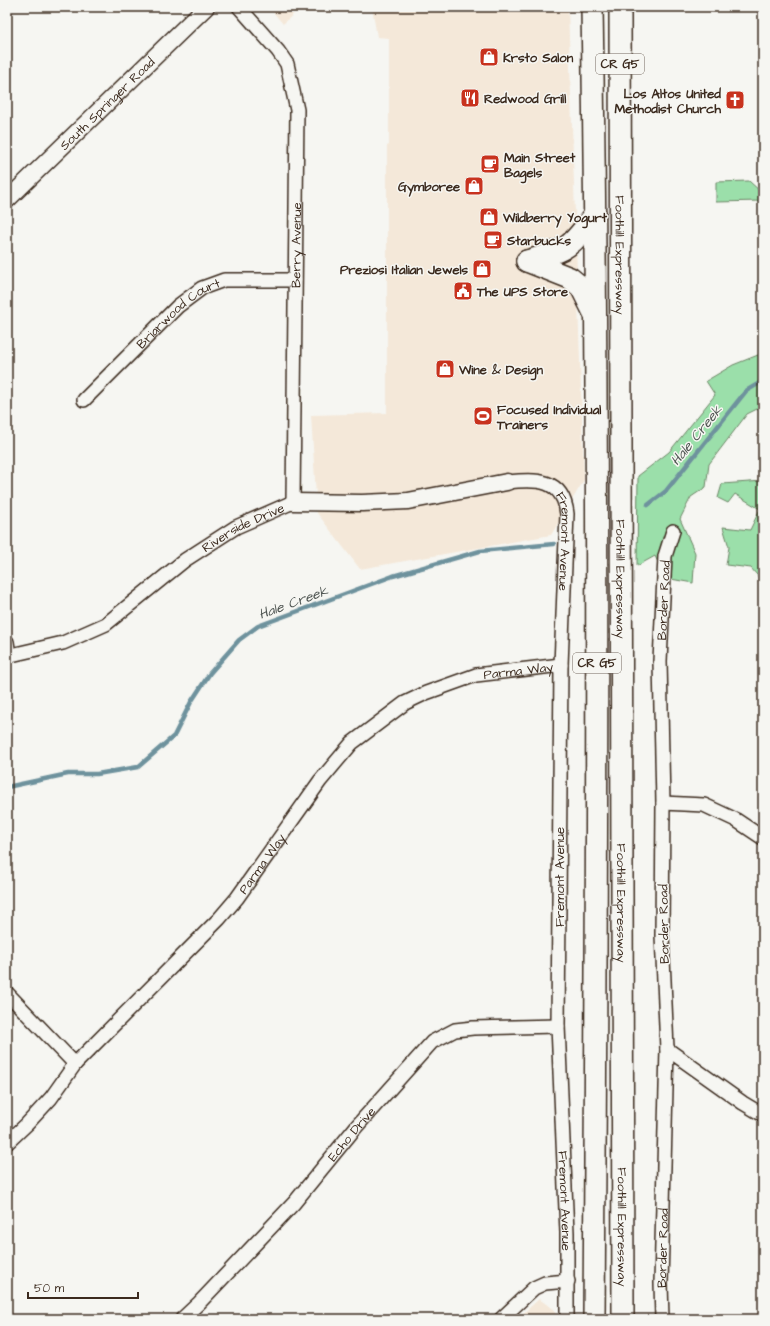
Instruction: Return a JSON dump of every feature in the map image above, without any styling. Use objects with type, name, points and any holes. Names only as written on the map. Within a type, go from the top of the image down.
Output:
[{"type":"highway","name":"Foothill Expressway","points":[[592,7],[596,317],[597,784],[594,1319]]},
{"type":"highway","name":"Foothill Expressway","points":[[620,7],[624,1319]]},
{"type":"highway","points":[[595,214],[578,238],[567,248],[527,261],[570,278],[581,287],[596,317]]},
{"type":"street","name":"South Springer Road","points":[[7,200],[206,7]]},
{"type":"street","name":"Berry Avenue","points":[[239,7],[278,51],[287,64],[297,110],[293,502]]},
{"type":"street","name":"Briarwood Court","points":[[84,400],[178,306],[202,288],[224,280],[295,280]]},
{"type":"street","name":"Fremont Avenue","points":[[508,482],[532,479],[548,484],[559,491],[566,501],[567,514],[561,666],[558,1026],[567,1226],[567,1319]]},
{"type":"street","name":"Riverside Drive","points":[[8,656],[63,643],[106,624],[185,560],[236,527],[293,502],[362,503],[408,501],[508,482]]},
{"type":"street","name":"Border Road","points":[[662,1319],[661,1283],[667,1049],[662,935],[663,803],[660,661],[665,556],[673,531]]},
{"type":"street","points":[[7,642],[8,656]]},
{"type":"street","name":"Parma Way","points":[[7,1143],[28,1124],[51,1098],[75,1064],[228,909],[320,781],[352,743],[405,703],[432,691],[476,675],[561,666]]},
{"type":"street","points":[[663,803],[704,805],[736,820],[763,838]]},
{"type":"street","points":[[7,993],[75,1064]]},
{"type":"street","name":"Echo Drive","points":[[182,1319],[294,1203],[356,1127],[432,1042],[455,1030],[473,1028],[558,1026]]},
{"type":"street","points":[[667,1049],[743,1103],[763,1114]]},
{"type":"street","points":[[501,1319],[534,1288],[545,1283],[568,1281]]},
{"type":"shaded area","points":[[272,7],[301,7],[283,24],[273,12]]},
{"type":"shaded area","points":[[372,7],[568,7],[584,480],[551,535],[360,569],[317,513],[311,415],[387,413],[387,146],[389,145],[389,38],[377,37]]},
{"type":"shaded area","points":[[539,1299],[555,1310],[555,1319],[517,1319]]},
{"type":"green space","points":[[749,181],[761,192],[761,201],[716,202],[716,182]]},
{"type":"green space","points":[[763,353],[763,406],[747,414],[709,464],[706,487],[691,497],[680,519],[695,553],[693,583],[665,578],[655,556],[637,566],[638,476],[669,452],[715,395],[706,381],[733,365]]},
{"type":"green space","points":[[763,481],[763,582],[751,568],[726,565],[729,547],[723,527],[750,530],[760,509],[735,494],[728,503],[718,498],[722,484]]},
{"type":"waterway","name":"Hale Creek","points":[[648,505],[666,491],[746,391],[763,381]]},
{"type":"waterway","name":"Hale Creek","points":[[7,787],[68,774],[97,774],[138,767],[174,736],[191,702],[210,673],[239,640],[258,626],[393,576],[480,551],[554,544]]},
{"type":"place","name":"Krsto Salon","points":[[489,57]]},
{"type":"place","name":"Redwood Grill","points":[[470,98]]},
{"type":"place","name":"Los Altos United Methodist Church","points":[[735,100]]},
{"type":"place","name":"Main Street Bagels","points":[[490,164]]},
{"type":"place","name":"Gymboree","points":[[474,186]]},
{"type":"place","name":"Wildberry Yogurt","points":[[489,217]]},
{"type":"place","name":"Starbucks","points":[[493,240]]},
{"type":"place","name":"Preziosi Italian Jewels","points":[[482,269]]},
{"type":"place","name":"The UPS Store","points":[[463,291]]},
{"type":"place","name":"Wine & Design","points":[[445,369]]},
{"type":"place","name":"Focused Individual Trainers","points":[[483,416]]}]
